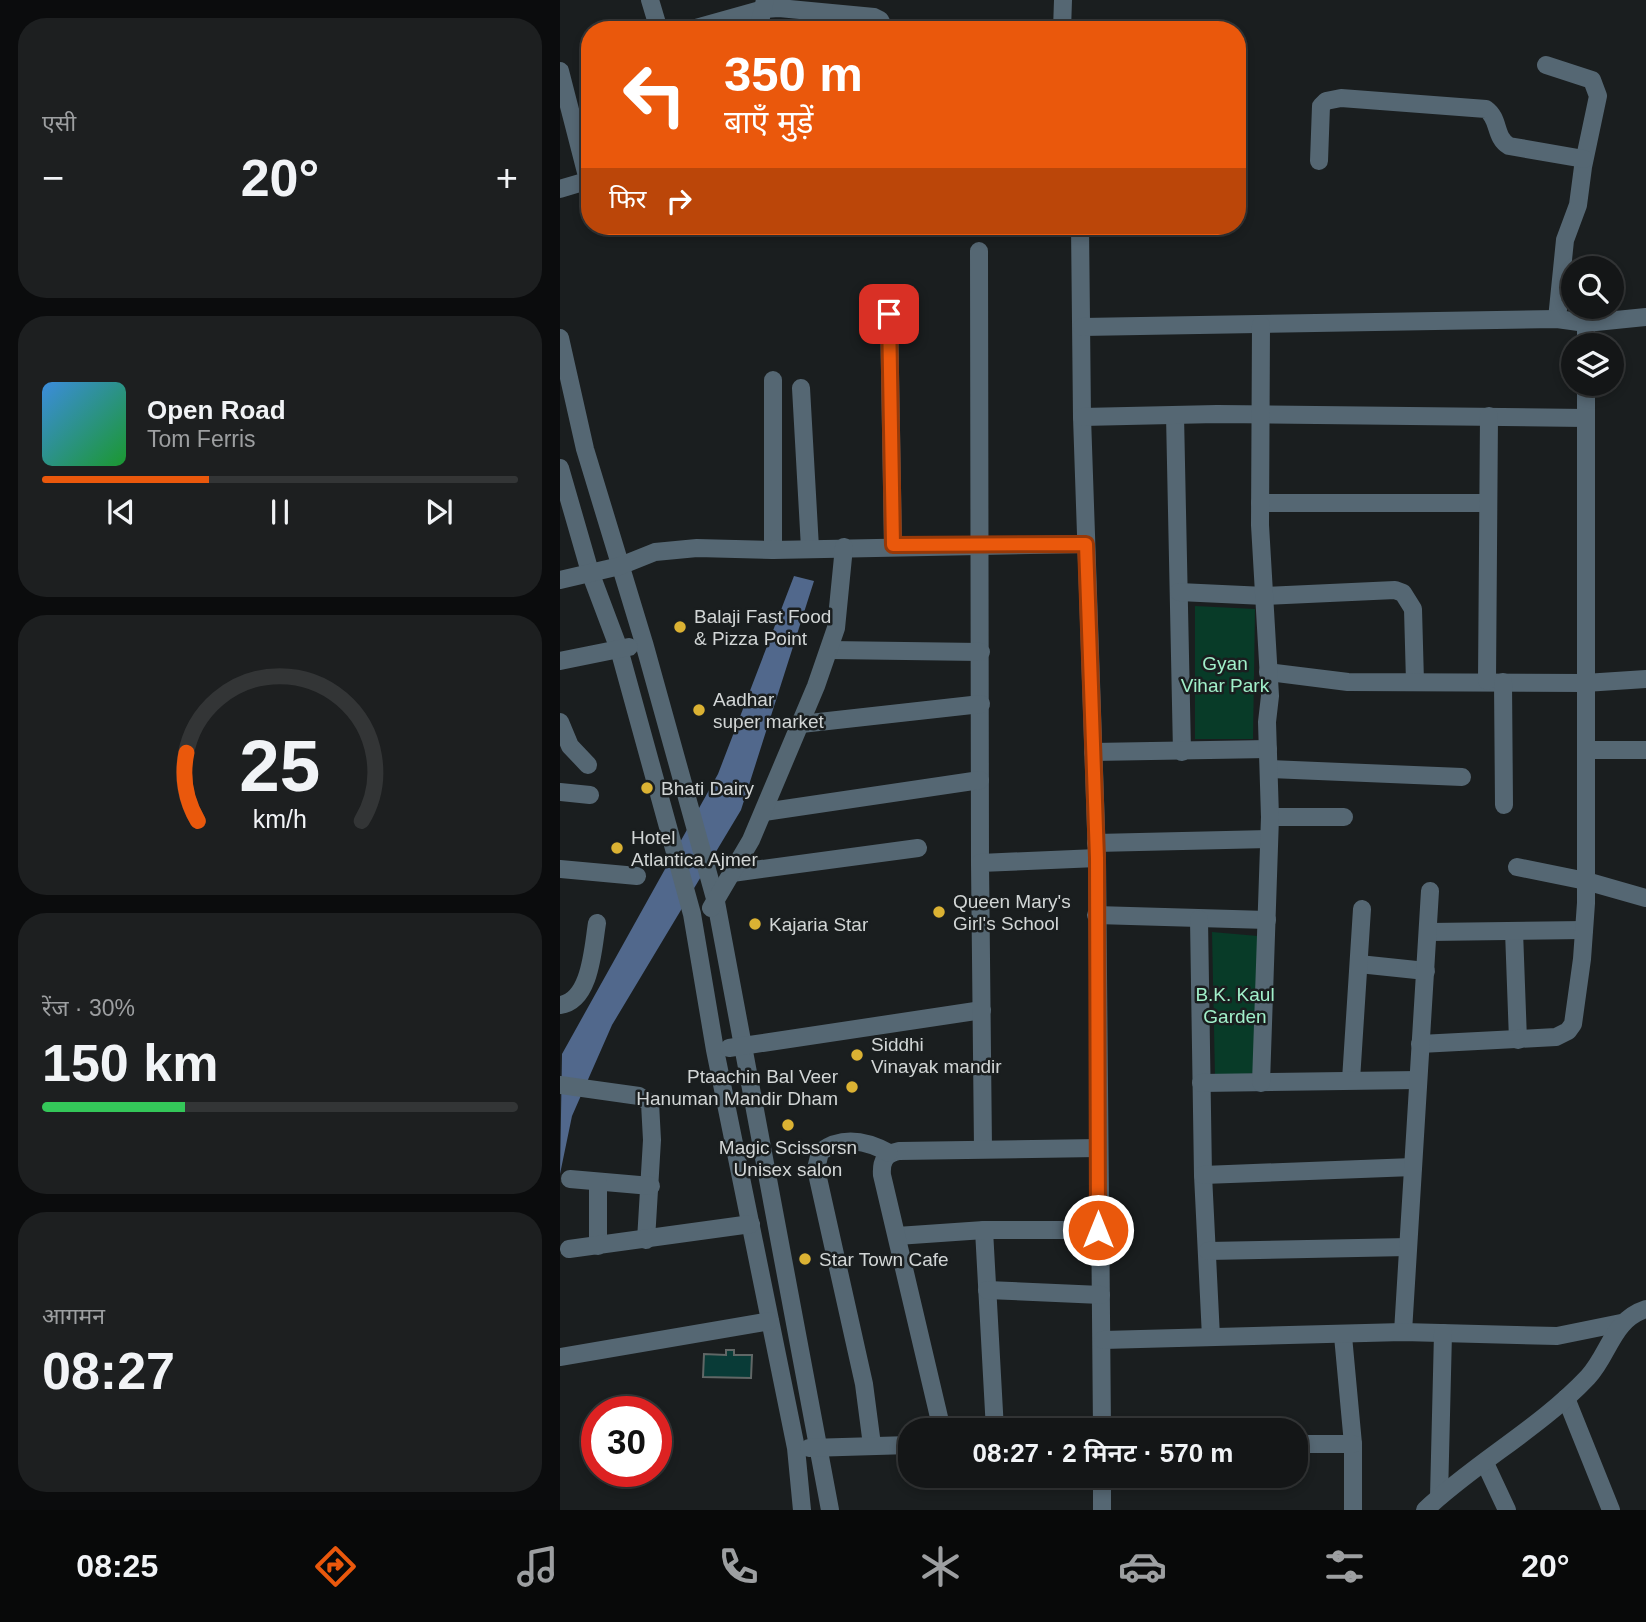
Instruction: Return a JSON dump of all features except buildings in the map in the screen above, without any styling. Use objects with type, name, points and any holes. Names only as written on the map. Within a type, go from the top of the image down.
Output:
[{"type":"street","points":[[650,0],[656,21]]},
{"type":"street","points":[[1062,21],[1063,0]]},
{"type":"street","points":[[715,21],[765,4],[874,17],[880,21]]},
{"type":"street","points":[[760,21],[765,4]]},
{"type":"street","points":[[1546,65],[1592,80],[1597,88],[1578,205],[1565,240],[1557,319]]},
{"type":"street","points":[[560,71],[581,150]]},
{"type":"street","points":[[1319,161],[1321,106],[1326,101],[1341,97],[1486,109],[1496,121],[1501,141],[1509,146],[1584,159]]},
{"type":"street","points":[[560,189],[581,182]]},
{"type":"street","points":[[1080,235],[1082,417],[1097,850],[1098,1230],[1103,1340],[1102,1418]]},
{"type":"street","points":[[979,251],[983,1149]]},
{"type":"street","points":[[889,314],[893,545]]},
{"type":"street","points":[[1082,327],[1557,319],[1586,323],[1646,317]]},
{"type":"street","points":[[1586,323],[1586,333]]},
{"type":"street","points":[[1261,325],[1260,503],[1268,672],[1270,817],[1261,1083]]},
{"type":"street","points":[[560,338],[585,449],[644,643],[713,894],[821,1448],[830,1510]]},
{"type":"street","points":[[773,380],[777,550]]},
{"type":"street","points":[[801,388],[807,549]]},
{"type":"street","points":[[1420,1044],[1556,1037],[1568,1031],[1573,1024],[1584,930],[1586,881],[1586,396]]},
{"type":"street","points":[[1175,415],[1182,752]]},
{"type":"street","points":[[1082,417],[1260,415],[1586,418]]},
{"type":"street","points":[[1489,416],[1488,503],[1495,682],[1504,805]]},
{"type":"street","points":[[560,468],[590,572],[619,649],[694,921],[715,1050],[796,1448],[803,1510]]},
{"type":"street","points":[[1260,503],[1488,503]]},
{"type":"street","points":[[560,580],[620,566],[655,552],[696,548],[777,550],[893,545],[1086,544]]},
{"type":"street","points":[[694,921],[732,873],[764,812],[801,724],[829,650],[840,601],[844,547]]},
{"type":"street","points":[[1179,592],[1265,596],[1395,590],[1403,593],[1413,609],[1415,682]]},
{"type":"street","points":[[560,661],[644,643]]},
{"type":"street","points":[[829,650],[981,652]]},
{"type":"street","points":[[1268,672],[1348,682],[1585,683],[1646,679]]},
{"type":"street","points":[[801,724],[981,705]]},
{"type":"street","points":[[560,722],[570,746],[588,765]]},
{"type":"street","points":[[1093,752],[1268,749]]},
{"type":"street","points":[[1587,750],[1646,750]]},
{"type":"street","points":[[1269,769],[1462,777]]},
{"type":"street","points":[[764,812],[980,780]]},
{"type":"street","points":[[560,792],[590,795]]},
{"type":"street","points":[[1270,817],[1344,817]]},
{"type":"street","points":[[980,863],[1097,850],[1269,839]]},
{"type":"street","points":[[732,873],[918,848]]},
{"type":"street","points":[[1517,867],[1586,881],[1646,898]]},
{"type":"street","points":[[560,869],[637,876]]},
{"type":"street","points":[[1403,1332],[1430,891]]},
{"type":"street","points":[[1351,1080],[1362,909]]},
{"type":"street","points":[[1096,915],[1267,920]]},
{"type":"street","points":[[1199,919],[1203,1175],[1211,1337]]},
{"type":"street","points":[[560,1004],[572,999],[588,973],[597,923]]},
{"type":"street","points":[[1429,932],[1584,930]]},
{"type":"street","points":[[1514,931],[1518,1040]]},
{"type":"street","points":[[1359,964],[1426,971]]},
{"type":"street","points":[[715,1050],[982,1010]]},
{"type":"street","points":[[1201,1083],[1418,1080]]},
{"type":"street","points":[[560,1086],[646,1098],[652,1112],[646,1240]]},
{"type":"street","points":[[872,1445],[870,1410],[816,1169],[816,1157],[827,1146],[846,1140],[862,1142],[890,1153],[983,1149],[1098,1149]]},
{"type":"street","points":[[890,1153],[884,1158],[882,1175],[939,1418]]},
{"type":"street","points":[[1203,1175],[1413,1167]]},
{"type":"street","points":[[569,1179],[650,1186]]},
{"type":"street","points":[[598,1182],[598,1246]]},
{"type":"street","points":[[569,1249],[751,1224]]},
{"type":"street","points":[[897,1236],[984,1230],[1098,1230]]},
{"type":"street","points":[[984,1230],[994,1418]]},
{"type":"street","points":[[1208,1251],[1408,1247]]},
{"type":"street","points":[[987,1290],[1101,1295]]},
{"type":"street","points":[[1425,1510],[1566,1398],[1597,1367],[1621,1323],[1630,1315],[1646,1309]]},
{"type":"street","points":[[561,1357],[770,1321]]},
{"type":"street","points":[[1103,1340],[1343,1336],[1403,1332],[1557,1336],[1621,1323]]},
{"type":"street","points":[[1439,1497],[1443,1333]]},
{"type":"street","points":[[1343,1336],[1353,1444],[1353,1510]]},
{"type":"street","points":[[1566,1398],[1611,1510]]},
{"type":"street","points":[[1308,1444],[1353,1444]]},
{"type":"street","points":[[796,1448],[898,1445]]},
{"type":"street","points":[[1485,1463],[1507,1510]]},
{"type":"street","points":[[1102,1488],[1102,1510]]},
{"type":"green space","name":"Gyan Vihar Park","points":[[1195,606],[1255,609],[1253,739],[1195,739]]},
{"type":"green space","name":"B.K. Kaul Garden","points":[[1212,932],[1258,936],[1255,1073],[1215,1077]]},
{"type":"water","points":[[794,576],[814,581],[741,810],[612,1025],[572,1116],[560,1174],[562,1054],[718,774]]},
{"type":"place","name":"Balaji Fast Food & Pizza Point","points":[[680,627]]},
{"type":"place","name":"Aadhar super market","points":[[699,710]]},
{"type":"place","name":"Bhati Dairy","points":[[647,788]]},
{"type":"place","name":"Hotel Atlantica Ajmer","points":[[617,848]]},
{"type":"place","name":"Queen Mary's Girl's School","points":[[939,912]]},
{"type":"place","name":"Kajaria Star","points":[[755,924]]},
{"type":"place","name":"Siddhi Vinayak mandir","points":[[857,1055]]},
{"type":"place","name":"Ptaachin Bal Veer Hanuman Mandir Dham","points":[[852,1087]]},
{"type":"place","name":"Magic Scissorsn Unisex salon","points":[[788,1125]]},
{"type":"place","name":"Star Town Cafe","points":[[805,1259]]},
{"type":"route","points":[[889,314],[893,545],[1086,544],[1097,858],[1098,1230]]}]
